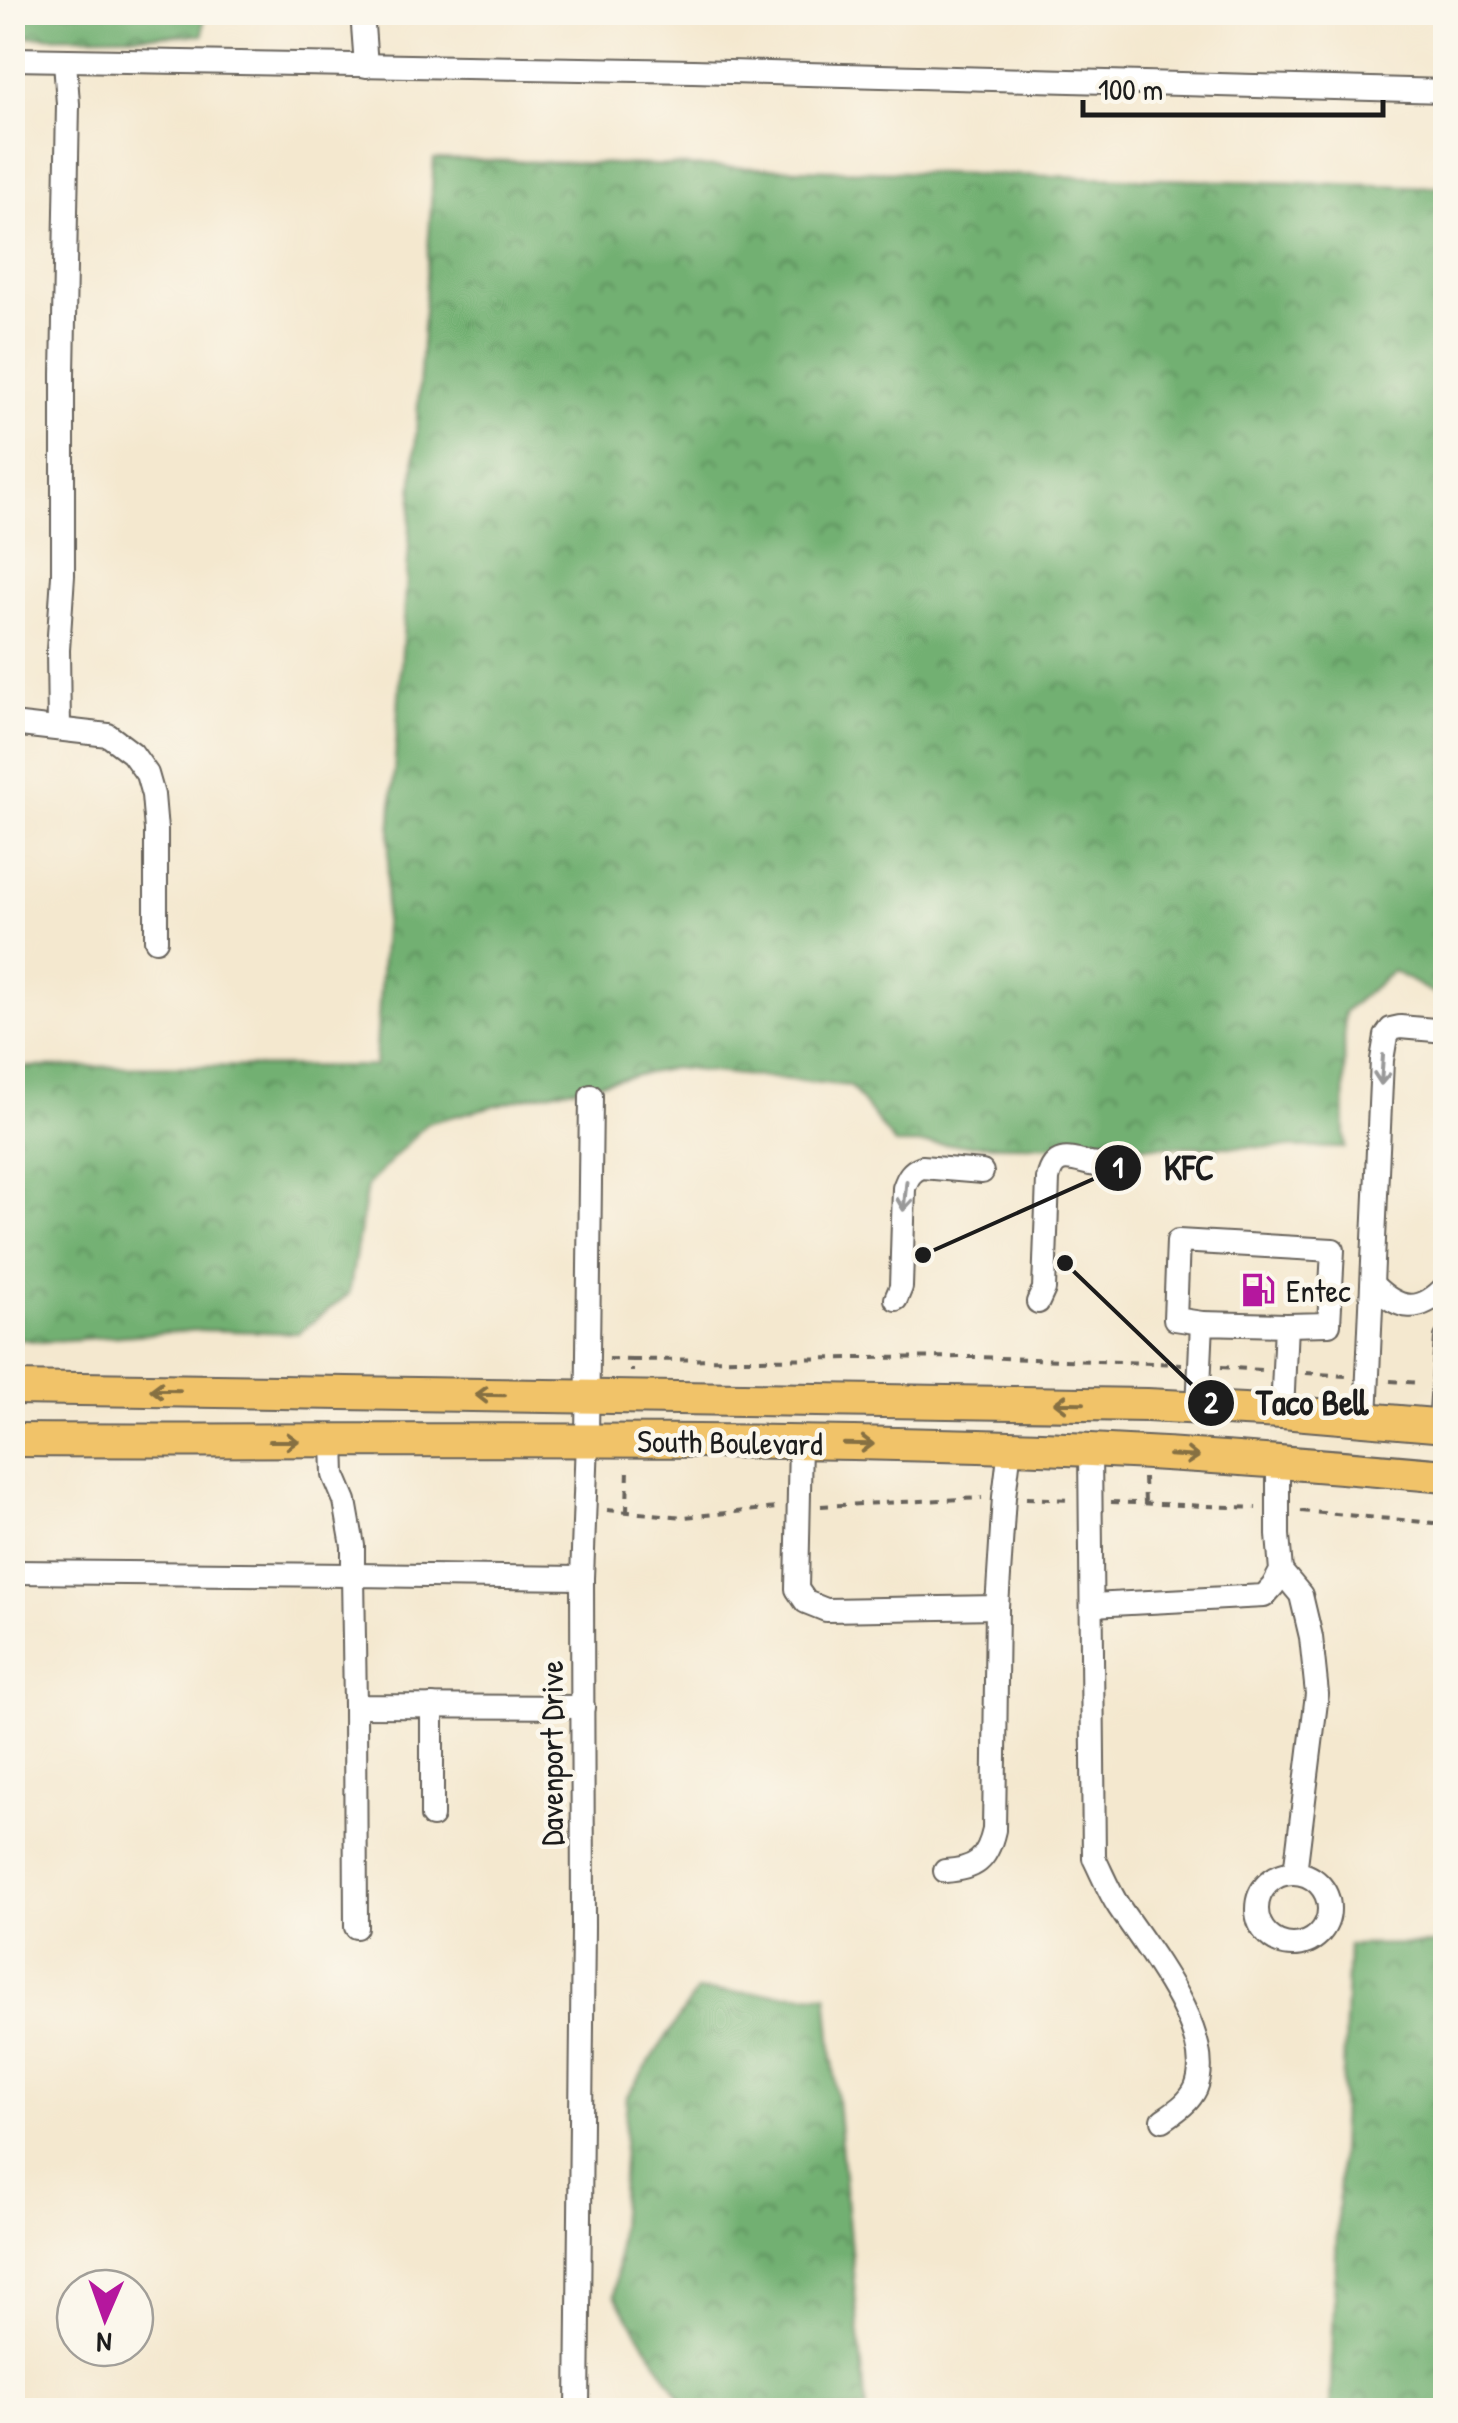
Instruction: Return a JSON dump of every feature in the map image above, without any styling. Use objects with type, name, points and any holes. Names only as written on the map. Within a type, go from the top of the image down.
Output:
[{"type":"highway","name":"South Boulevard","points":[[12,1388],[1198,1408],[1432,1425]]},
{"type":"highway","points":[[683,1441],[671,1429],[669,1420],[672,1413],[685,1406],[768,1398]]},
{"type":"highway","points":[[1278,1462],[1282,1446],[1310,1428],[1332,1424],[1432,1425]]},
{"type":"highway","name":"South Boulevard","points":[[12,1440],[587,1440],[1010,1447],[1446,1476]]},
{"type":"street","points":[[362,12],[366,66]]},
{"type":"street","points":[[12,59],[675,70],[1446,91]]},
{"type":"street","points":[[59,729],[66,61]]},
{"type":"street","points":[[12,724],[108,735],[132,753],[146,774],[153,795],[156,940]]},
{"type":"street","points":[[1366,1419],[1386,1036],[1390,1029],[1400,1027],[1446,1031]]},
{"type":"street","name":"Davenport Drive","points":[[578,2410],[584,1927],[582,1578],[591,1096]]},
{"type":"street","points":[[1038,1302],[1044,1289],[1050,1169],[1067,1159],[1094,1166],[1117,1162]]},
{"type":"street","points":[[896,1298],[901,1287],[904,1188],[908,1178],[922,1166],[982,1172]]},
{"type":"street","points":[[1178,1241],[1334,1250],[1329,1324],[1286,1326],[1176,1319],[1178,1241]]},
{"type":"street","points":[[1372,1285],[1384,1297],[1417,1306],[1433,1300],[1446,1286]]},
{"type":"street","points":[[1198,1408],[1202,1322]]},
{"type":"street","points":[[1282,1412],[1286,1326]]},
{"type":"street","points":[[1432,1425],[1443,1386],[1446,1338]]},
{"type":"street","points":[[333,1441],[334,1474],[345,1502],[353,1546],[356,1927]]},
{"type":"street","points":[[800,1443],[798,1589],[806,1602],[826,1610],[997,1607]]},
{"type":"street","points":[[945,1871],[968,1869],[982,1859],[994,1830],[997,1607],[1010,1447]]},
{"type":"street","points":[[1090,1450],[1094,1858],[1117,1903],[1174,1990],[1196,2036],[1200,2065],[1196,2087],[1183,2107],[1163,2120]]},
{"type":"street","points":[[1092,1604],[1264,1596],[1280,1571],[1278,1462]]},
{"type":"street","points":[[1280,1571],[1302,1595],[1318,1694],[1294,1873]]},
{"type":"street","points":[[12,1572],[582,1578]]},
{"type":"street","points":[[354,1706],[583,1707]]},
{"type":"street","points":[[432,1706],[432,1816]]},
{"type":"path","points":[[632,1360],[989,1358],[1200,1365],[1443,1386]]},
{"type":"green space","points":[[12,13],[204,13],[203,35],[13,37]]},
{"type":"green space","points":[[434,159],[1445,187],[1445,1000],[1393,971],[1344,1012],[1345,1148],[895,1144],[850,1086],[673,1068],[532,1096],[427,1123],[367,1186],[349,1294],[298,1333],[200,1330],[41,1342],[13,1338],[13,1067],[375,1066]]},
{"type":"green space","points":[[1445,1944],[1445,2410],[1330,2410],[1348,1945]]},
{"type":"green space","points":[[697,1991],[827,1995],[866,2410],[688,2410],[615,2296],[627,2096]]},
{"type":"place","name":"KFC","points":[[923,1255]]},
{"type":"place","name":"Taco Bell","points":[[1065,1263]]},
{"type":"place","name":"Entec","points":[[1258,1290]]}]
